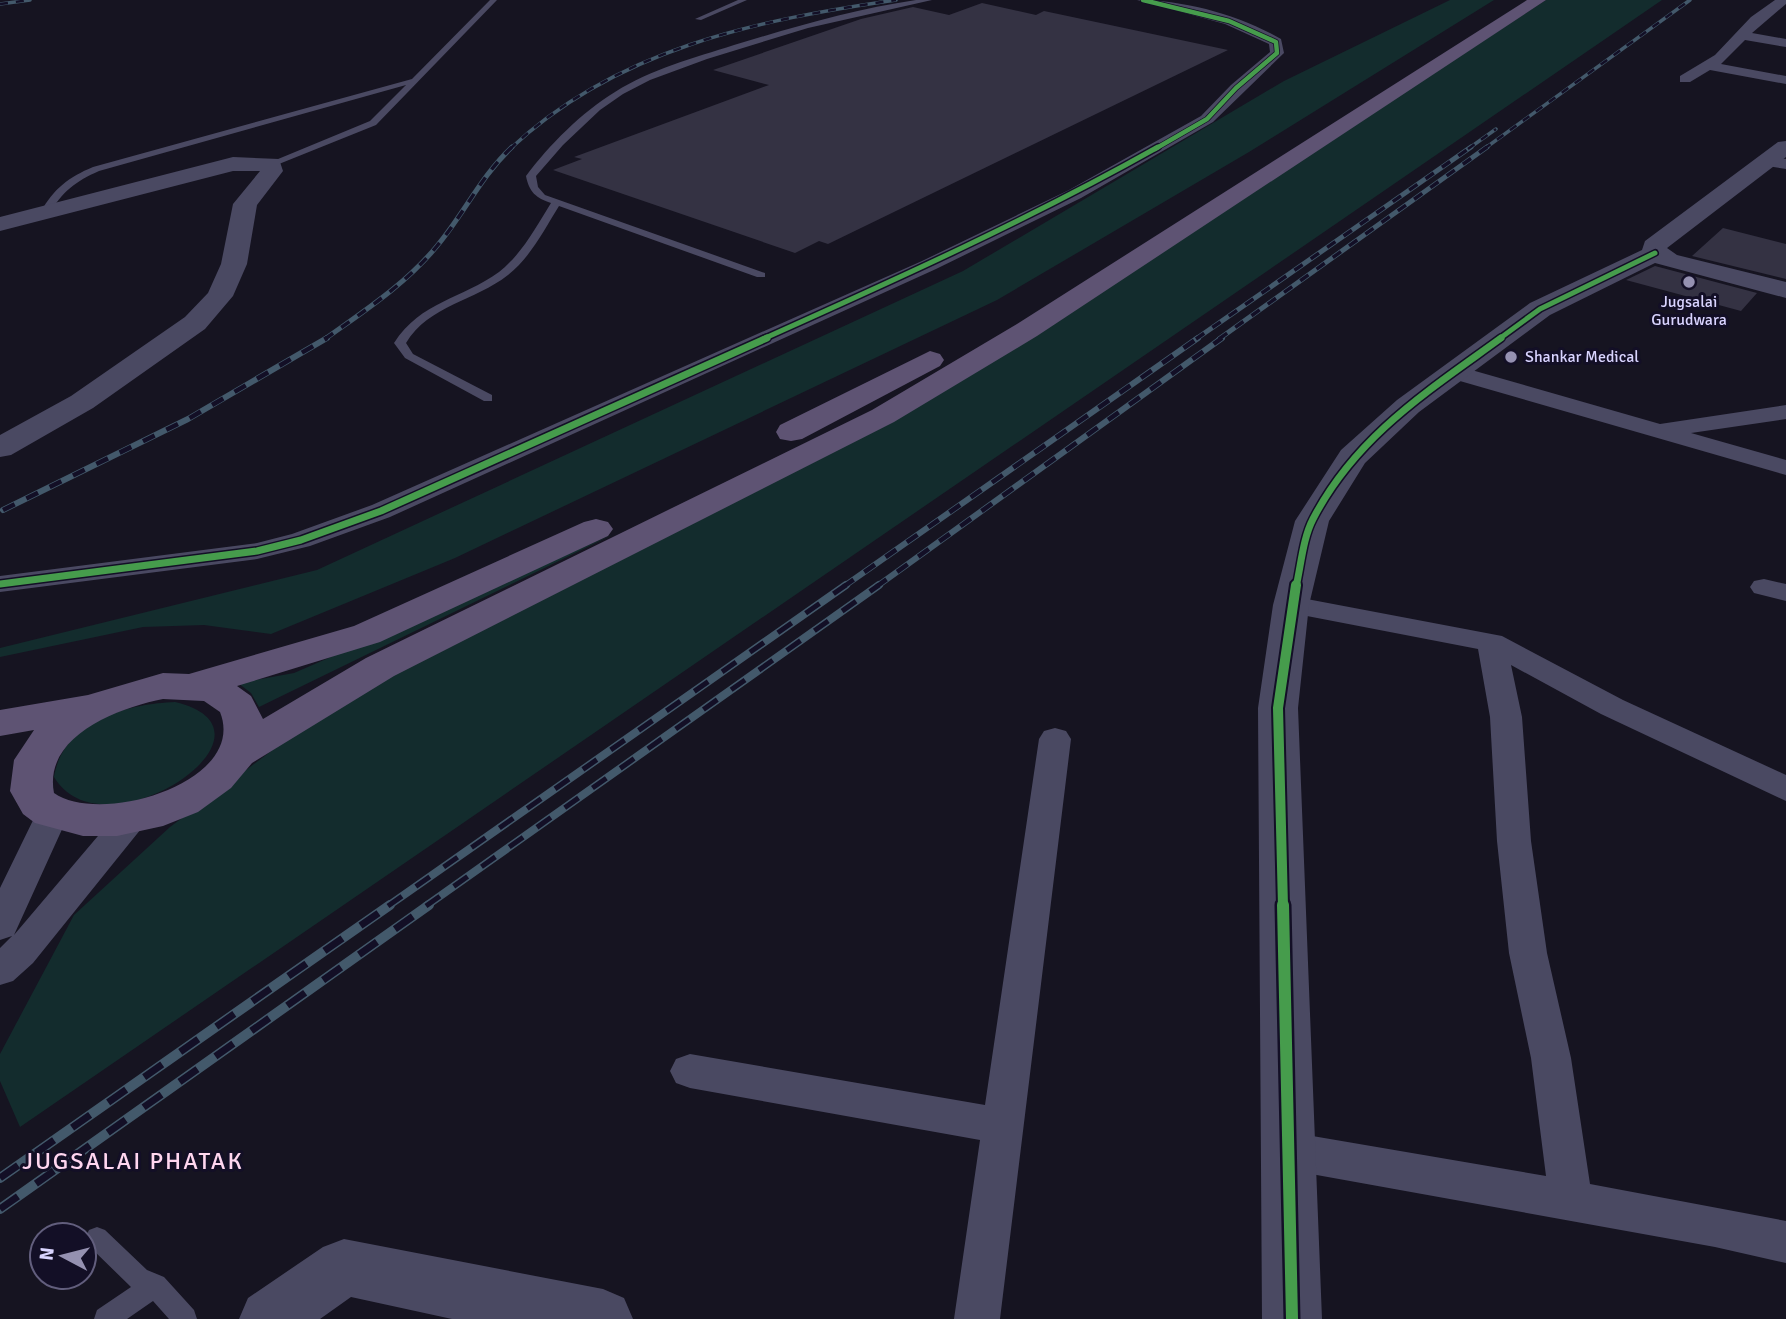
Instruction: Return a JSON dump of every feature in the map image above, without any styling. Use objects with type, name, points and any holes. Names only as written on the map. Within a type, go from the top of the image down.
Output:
[{"type":"main road","points":[[768,444],[926,362],[1042,293],[1207,194],[1512,0]]},
{"type":"main road","points":[[101,703],[71,720],[47,740],[33,762],[27,792],[88,822],[132,819],[178,803],[216,779],[240,752],[380,667],[883,416],[1027,330],[1538,0]]},
{"type":"main road","points":[[0,723],[101,703],[133,692],[163,686],[192,685],[367,634],[617,519]]},
{"type":"main road","points":[[192,685],[221,692],[240,707],[247,727],[240,752]]},
{"type":"street","points":[[0,584],[88,571],[191,562],[301,540],[381,511],[941,259],[1075,194],[1208,120],[1236,88],[1277,53],[1279,48],[1268,37],[1231,22],[1143,0]]},
{"type":"street","points":[[1174,0],[1214,12],[1231,22]]},
{"type":"street","points":[[1685,79],[1709,66],[1756,20],[1783,0]]},
{"type":"street","points":[[1742,35],[1786,43]]},
{"type":"street","points":[[1709,66],[1786,80]]},
{"type":"street","points":[[1655,253],[1654,246],[1780,157]]},
{"type":"street","points":[[0,223],[233,164],[271,164],[272,171],[245,204],[234,264],[220,296],[195,323],[112,382],[0,448]]},
{"type":"street","points":[[1655,253],[1668,260],[1786,290]]},
{"type":"street","points":[[1292,1319],[1278,708],[1290,605],[1312,521],[1352,457],[1408,405],[1540,309],[1655,253]]},
{"type":"street","points":[[1454,372],[1786,468]]},
{"type":"street","points":[[1658,430],[1786,412]]},
{"type":"street","points":[[1290,605],[1492,642],[1612,707],[1786,789]]},
{"type":"street","points":[[1492,642],[1506,717],[1514,841],[1528,953],[1551,1058],[1571,1200]]},
{"type":"street","points":[[977,1319],[1055,739]]},
{"type":"street","points":[[0,926],[27,792]]},
{"type":"street","points":[[0,970],[20,953],[132,819]]},
{"type":"street","points":[[690,1071],[1003,1126]]},
{"type":"street","points":[[1289,1151],[1571,1200],[1786,1242]]},
{"type":"street","points":[[268,1319],[344,1267],[512,1303],[603,1319]]},
{"type":"lane","points":[[271,164],[373,123],[494,0]]},
{"type":"lane","points":[[699,19],[744,0]]},
{"type":"lane","points":[[761,275],[556,203],[533,188],[531,176],[540,163],[617,94],[663,73],[762,39],[880,8],[929,0]]},
{"type":"lane","points":[[46,212],[54,195],[63,185],[96,169],[416,80]]},
{"type":"lane","points":[[488,398],[409,356],[400,342],[403,335],[426,316],[502,275],[513,265],[556,203]]},
{"type":"lane","points":[[98,1239],[138,1278],[155,1284],[185,1319]]},
{"type":"lane","points":[[106,1319],[155,1284]]},
{"type":"green space","points":[[1450,0],[1494,0],[1249,152],[997,300],[455,558],[271,634],[204,625],[143,627],[0,657],[0,648],[317,570],[963,271],[1284,81]]},
{"type":"green space","points":[[1546,0],[1662,0],[20,1127],[0,1081],[0,1054],[74,915],[170,827],[343,697],[896,414],[1180,237]]},
{"type":"green space","points":[[614,534],[259,707],[251,693],[238,683],[294,673]]},
{"type":"green space","points":[[175,702],[207,717],[214,738],[203,760],[179,782],[146,797],[111,804],[78,799],[54,777],[60,758],[70,742],[99,720],[136,707]]},
{"type":"building","points":[[982,3],[1036,15],[1044,11],[1228,50],[828,244],[819,241],[795,253],[553,170],[582,159],[574,157],[769,85],[713,70],[861,19],[913,7],[949,15]]},
{"type":"building","points":[[1723,228],[1786,244],[1786,279],[1692,256]]},
{"type":"building","name":"Jugsalai Gurudwara","points":[[1655,266],[1757,293],[1741,311],[1626,280]]},
{"type":"railway","points":[[0,4],[30,0]]},
{"type":"railway","points":[[510,149],[551,115],[595,86],[642,63],[691,44],[792,18],[896,0]]},
{"type":"railway","points":[[1484,149],[1690,0]]},
{"type":"railway","points":[[1468,149],[1496,129]]},
{"type":"railway","points":[[1196,339],[1471,147]]},
{"type":"railway","points":[[1219,339],[1487,147]]},
{"type":"railway","points":[[325,339],[384,296],[425,260],[447,234],[491,170],[510,149]]},
{"type":"railway","points":[[3,510],[188,419],[327,338]]},
{"type":"railway","points":[[843,587],[1198,338]]},
{"type":"railway","points":[[876,587],[1222,338]]},
{"type":"railway","points":[[388,906],[846,585]]},
{"type":"railway","points":[[426,906],[879,585]]},
{"type":"railway","points":[[0,1178],[390,905]]},
{"type":"railway","points":[[0,1209],[429,905]]},
{"type":"cycle path","points":[[0,584],[257,551],[301,540],[381,511],[929,265],[1075,194],[1207,119],[1236,88],[1277,53],[1276,42],[1246,27],[1143,0]]},
{"type":"cycle path","points":[[1292,1319],[1278,708],[1291,605],[1312,521],[1352,457],[1408,406],[1540,309],[1655,253]]},
{"type":"place","name":"Jugsalai Gurudwara","points":[[1689,282]]},
{"type":"place","name":"Shankar Medical","points":[[1511,357]]},
{"type":"district","name":"JUGSALAI PHATAK","points":[[133,1161]]}]
